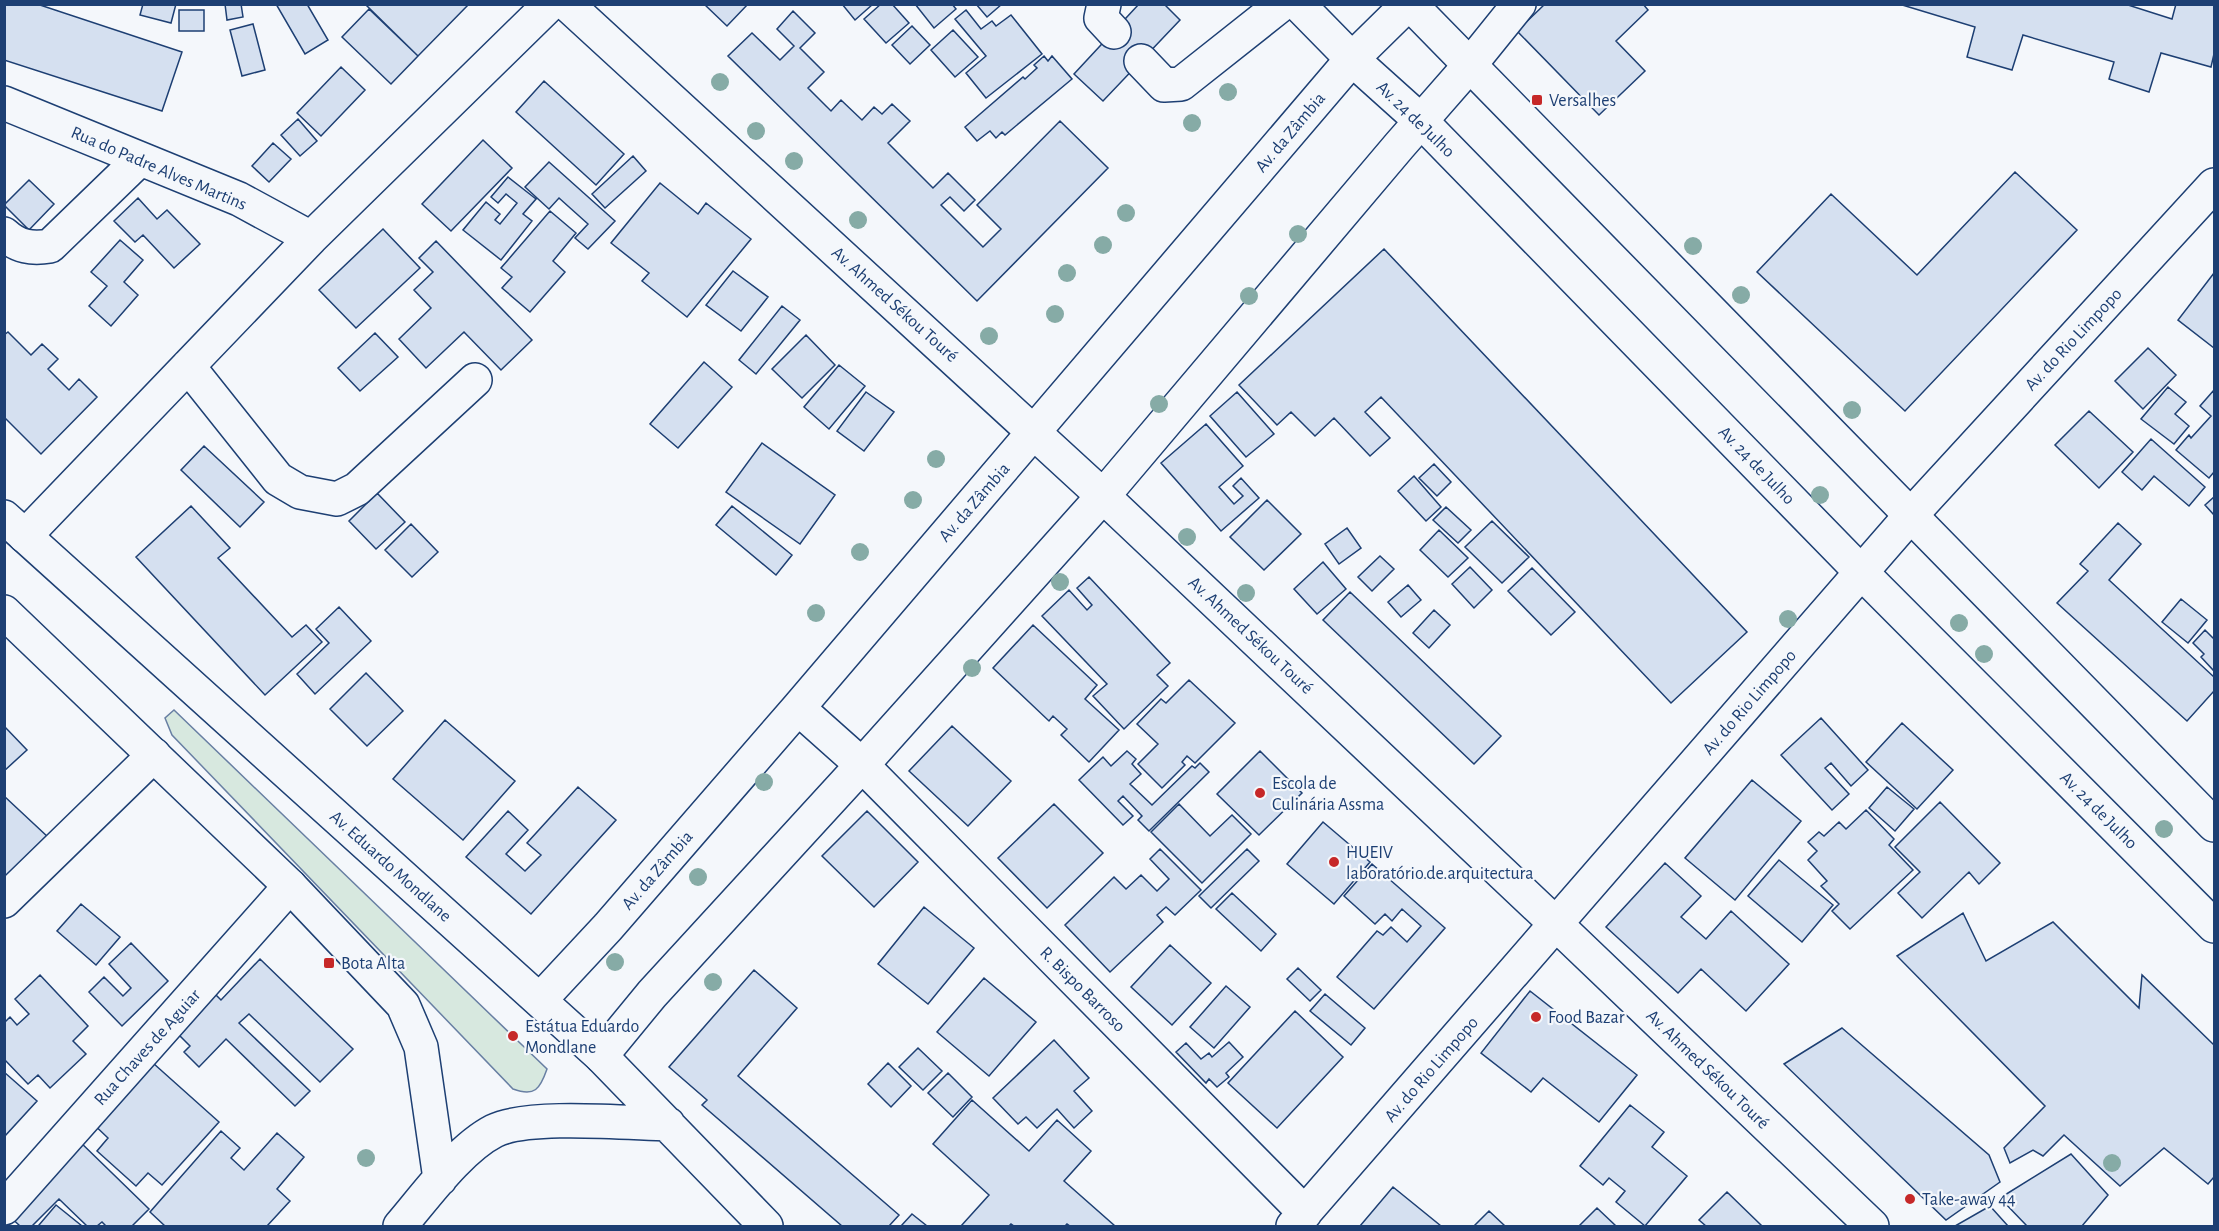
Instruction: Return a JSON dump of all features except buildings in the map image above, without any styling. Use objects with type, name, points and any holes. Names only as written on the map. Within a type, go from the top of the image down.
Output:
[{"type":"street","points":[[15,526],[188,366],[311,238],[550,4]]},
{"type":"street","name":"Av. Ahmed Sékou Touré","points":[[567,4],[1035,432],[1557,924],[1872,1227]]},
{"type":"street","points":[[1142,61],[1164,85],[1181,84],[1282,4]]},
{"type":"street","name":"Av. 24 de Julho","points":[[1298,4],[1352,59],[1421,121],[1861,572],[2214,926]]},
{"type":"street","points":[[1409,4],[2214,825]]},
{"type":"street","name":"Av. da Zâmbia","points":[[540,1000],[608,927],[798,708],[1352,59],[1409,4]]},
{"type":"street","points":[[601,1056],[652,994],[862,765],[1103,496],[1469,66],[1519,4]]},
{"type":"street","name":"Rua do Padre Alves Martins","points":[[4,103],[239,199],[311,238]]},
{"type":"street","points":[[4,234],[14,243],[36,248],[50,246],[140,159]]},
{"type":"street","name":"Av. do Rio Limpopo","points":[[1299,1220],[1911,515],[2214,186]]},
{"type":"street","points":[[188,366],[278,479],[300,492],[337,499],[357,489],[475,380]]},
{"type":"street","name":"Av. Eduardo Mondlane","points":[[15,526],[601,1056],[766,1227]]},
{"type":"street","points":[[4,612],[290,886],[403,1005],[421,1047],[440,1179]]},
{"type":"street","name":"R. Bispo Barroso","points":[[798,708],[862,765],[1299,1220]]},
{"type":"street","points":[[4,901],[154,755]]},
{"type":"street","name":"Rua Chaves de Aguiar","points":[[4,1208],[290,886]]},
{"type":"street","points":[[400,1227],[440,1179],[472,1146],[495,1131],[519,1124],[564,1121],[668,1124]]},
{"type":"shaded area","points":[[174,710],[547,1069],[536,1090],[527,1092],[513,1089],[172,735],[165,718]]},
{"type":"place","name":"Versalhes","points":[[1537,100]]},
{"type":"place","name":"Escola de Culinária Assma","points":[[1260,793]]},
{"type":"place","name":"HUEIV laboratório.de.arquitectura","points":[[1334,862]]},
{"type":"place","name":"Bota Alta","points":[[329,963]]},
{"type":"place","name":"Food Bazar","points":[[1536,1017]]},
{"type":"place","name":"Estátua Eduardo Mondlane","points":[[513,1036]]},
{"type":"place","name":"Take-away 44","points":[[1910,1199]]}]
